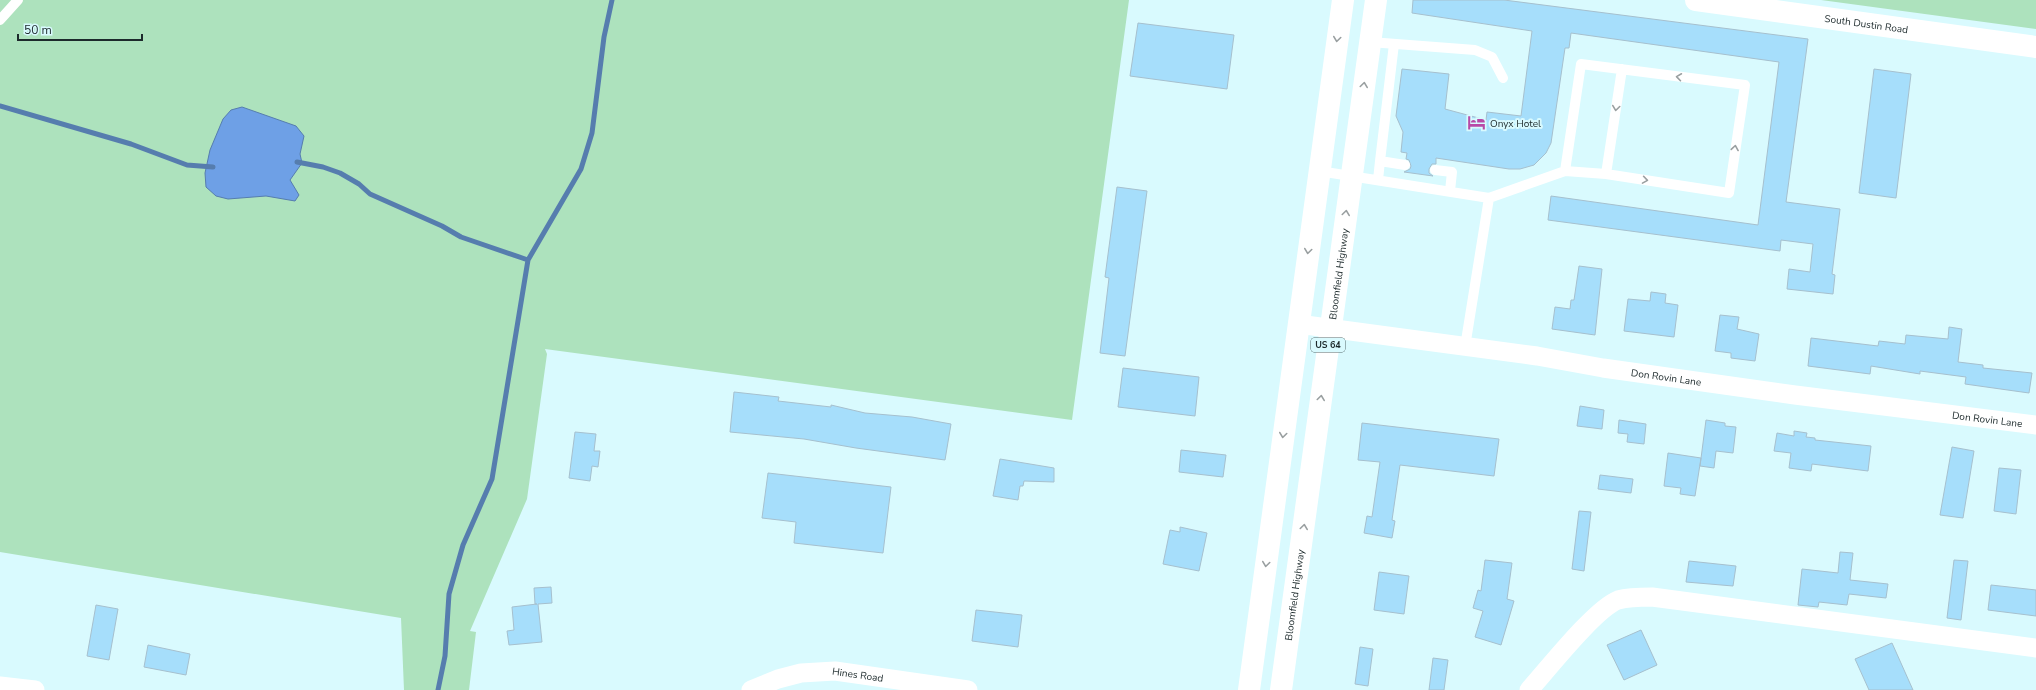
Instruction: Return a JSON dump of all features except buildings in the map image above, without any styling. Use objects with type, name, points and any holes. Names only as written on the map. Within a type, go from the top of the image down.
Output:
[{"type":"main road","points":[[1249,690],[1342,0]]},
{"type":"main road","name":"Bloomfield Highway","points":[[1281,690],[1376,0]]},
{"type":"main road","name":"South Dustin Road","points":[[1696,0],[2036,47]]},
{"type":"street","name":"Don Rovin Lane","points":[[1298,324],[1330,330],[1537,356],[1603,368],[1795,395],[2036,425]]},
{"type":"street","points":[[1529,690],[1600,611],[1618,600],[1635,597],[1652,597],[2036,648]]},
{"type":"street","name":"Hines Road","points":[[751,690],[778,678],[801,673],[835,671],[968,690]]},
{"type":"street","points":[[0,686],[35,690]]},
{"type":"lane","points":[[0,20],[18,0]]},
{"type":"lane","points":[[1370,42],[1475,50],[1492,57],[1503,78]]},
{"type":"lane","points":[[1378,180],[1394,44]]},
{"type":"lane","points":[[1319,171],[1489,198],[1565,171],[1606,174],[1729,193],[1745,85],[1581,64],[1565,171]]},
{"type":"lane","points":[[1606,174],[1622,69]]},
{"type":"lane","points":[[1380,161],[1405,165]]},
{"type":"lane","points":[[1435,170],[1452,172],[1450,191]]},
{"type":"lane","points":[[1465,347],[1489,198]]},
{"type":"green space","points":[[0,0],[1129,0],[1072,420],[545,349],[547,354],[527,499],[470,631],[476,632],[469,690],[404,690],[401,618],[0,552]]},
{"type":"green space","points":[[1821,0],[2036,0],[2036,29]]},
{"type":"water","points":[[242,107],[296,126],[304,136],[300,154],[302,163],[290,180],[299,195],[295,201],[266,196],[228,199],[216,196],[206,187],[205,173],[210,150],[223,119],[231,110]]},
{"type":"waterway","points":[[438,690],[445,656],[449,594],[463,545],[492,479],[528,260],[581,169],[592,133],[604,37],[612,0]]},
{"type":"waterway","points":[[0,106],[131,144],[187,165],[213,167]]},
{"type":"waterway","points":[[297,162],[323,167],[340,173],[359,184],[370,194],[442,226],[461,237],[528,260]]},
{"type":"place","name":"Onyx Hotel","points":[[1477,123]]}]
